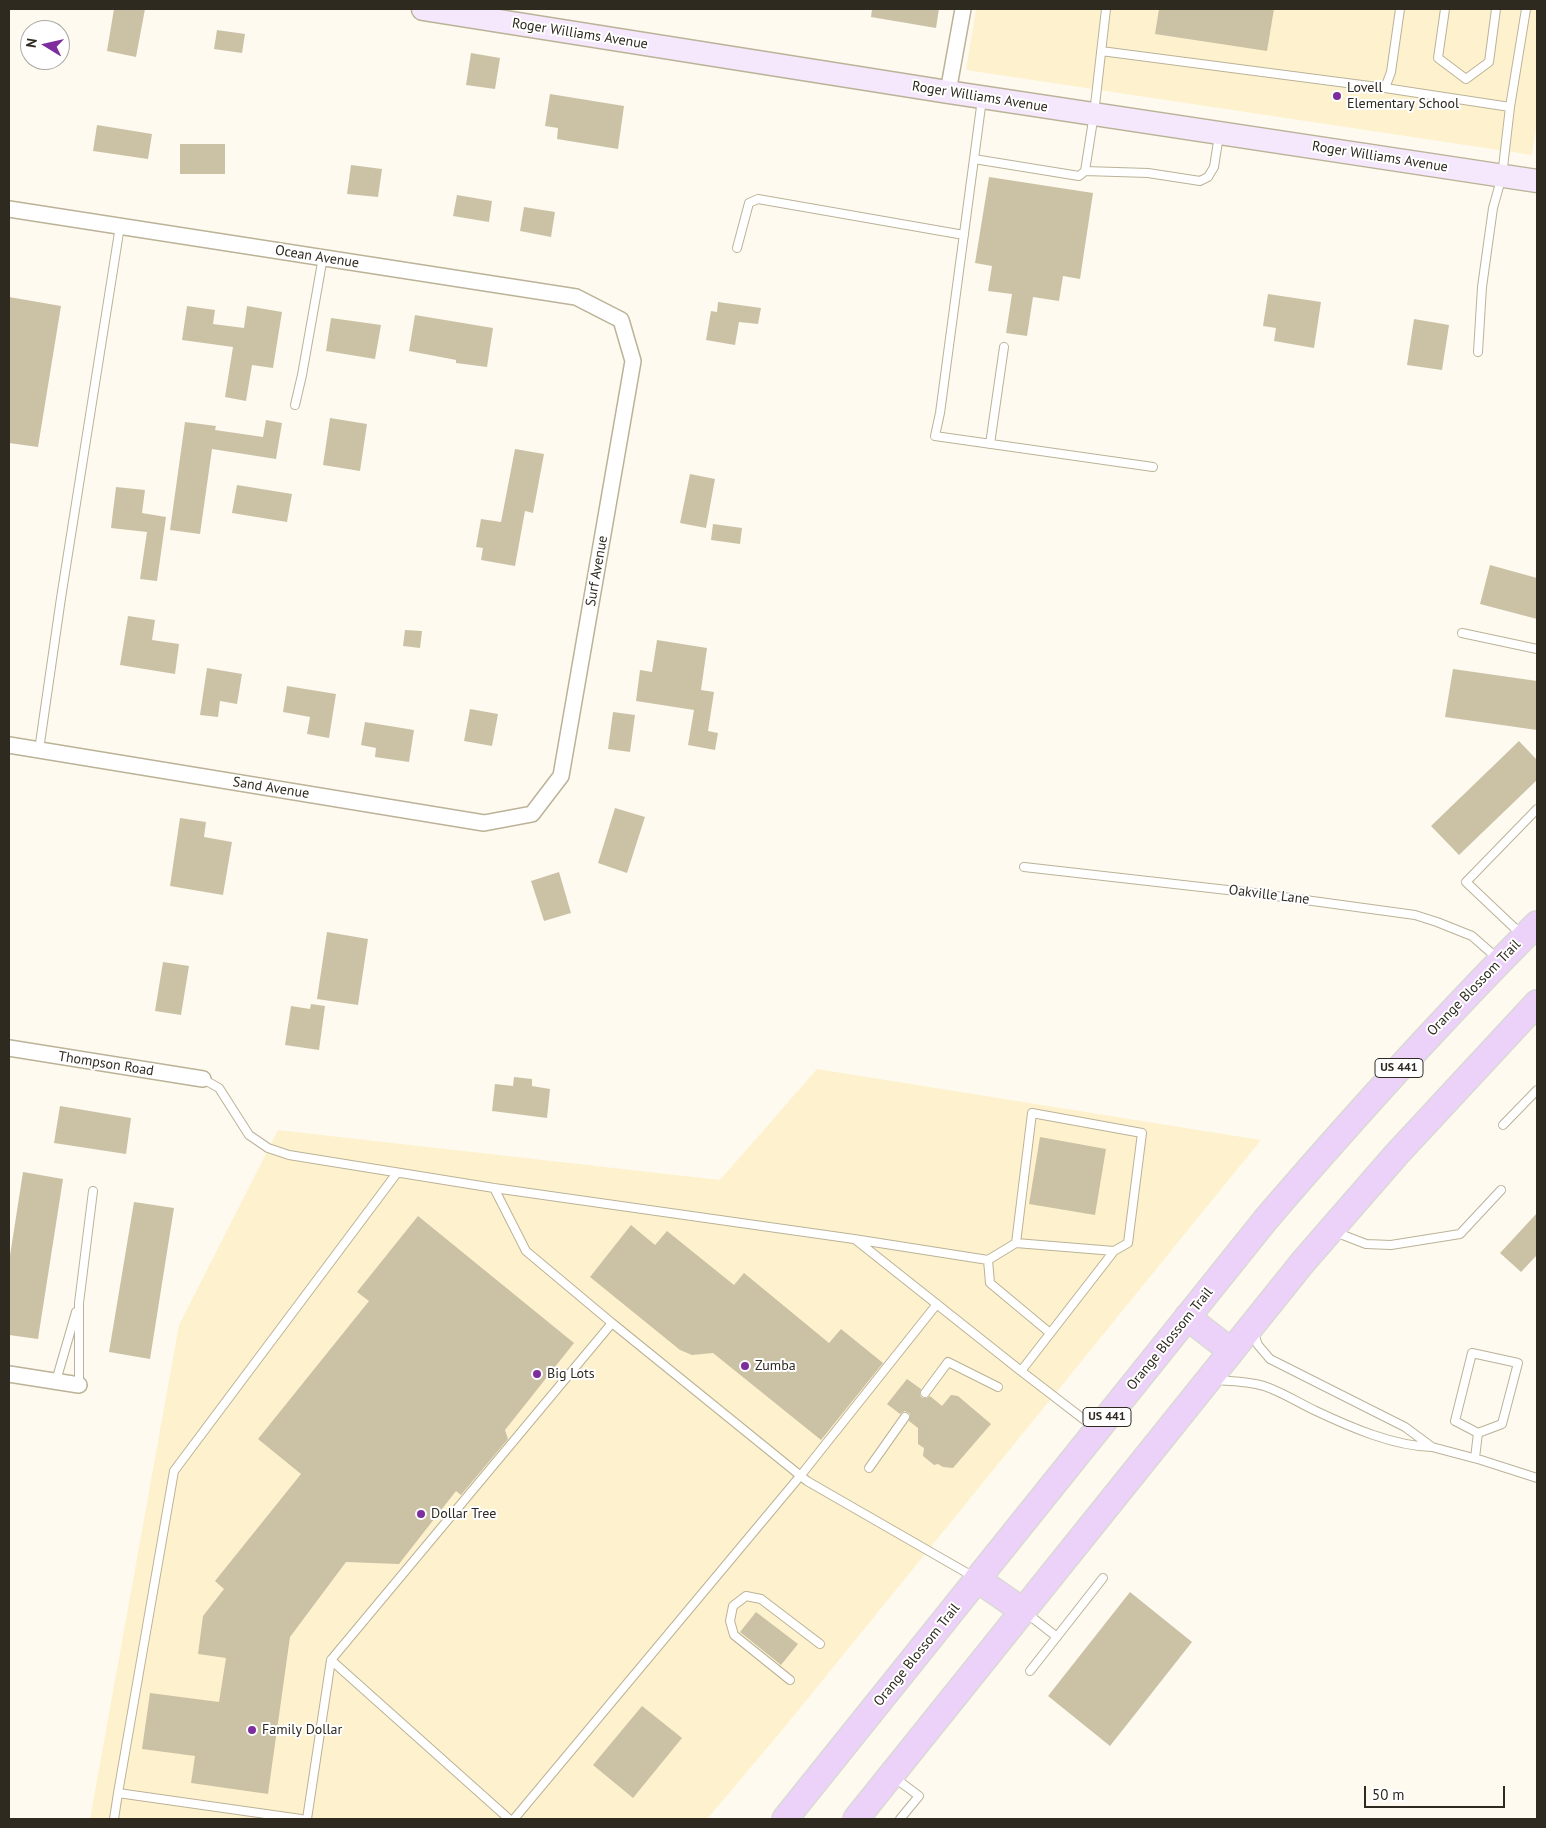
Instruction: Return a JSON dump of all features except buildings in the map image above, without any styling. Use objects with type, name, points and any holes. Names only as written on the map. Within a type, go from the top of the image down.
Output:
[{"type":"main road","name":"Orange Blossom Trail","points":[[785,1819],[1268,1218],[1351,1121],[1436,1028],[1500,961],[1533,937]]},
{"type":"main road","points":[[856,1819],[1207,1380],[1330,1230],[1396,1155],[1537,1003]]},
{"type":"main road","points":[[1187,1317],[1231,1351]]},
{"type":"main road","points":[[977,1580],[1023,1611]]},
{"type":"street","name":"Roger Williams Avenue","points":[[423,9],[948,92],[1537,181]]},
{"type":"street","points":[[948,92],[963,9]]},
{"type":"street","name":"Ocean Avenue","points":[[9,209],[576,297],[621,320]]},
{"type":"street","name":"Surf Avenue","points":[[532,814],[561,776],[633,361],[621,320]]},
{"type":"street","name":"Sand Avenue","points":[[9,745],[484,824],[532,814]]},
{"type":"street","name":"Thompson Road","points":[[9,1048],[203,1079]]},
{"type":"street","points":[[9,1374],[79,1385]]},
{"type":"lane","points":[[974,159],[1079,176],[1085,171],[1094,114],[1106,9]]},
{"type":"lane","points":[[1384,88],[1391,72],[1400,9]]},
{"type":"lane","points":[[1444,9],[1438,58],[1466,79],[1489,62],[1496,9]]},
{"type":"lane","points":[[1478,352],[1482,287],[1493,208],[1502,176],[1510,107],[1526,9]]},
{"type":"lane","points":[[1101,51],[1384,88],[1510,107]]},
{"type":"lane","points":[[982,97],[935,436],[1154,467]]},
{"type":"lane","points":[[1085,171],[1148,173],[1200,181],[1208,177],[1214,167],[1219,133]]},
{"type":"lane","points":[[737,248],[749,203],[758,199],[964,234]]},
{"type":"lane","points":[[39,750],[120,226]]},
{"type":"lane","points":[[294,405],[302,375],[323,257]]},
{"type":"lane","points":[[990,444],[1004,347]]},
{"type":"lane","points":[[1462,633],[1537,649]]},
{"type":"lane","points":[[1533,937],[1466,882],[1537,809]]},
{"type":"lane","name":"Oakville Lane","points":[[1024,867],[1254,893],[1415,916],[1437,922],[1472,936],[1500,961]]},
{"type":"lane","points":[[203,1079],[219,1088],[249,1135],[268,1148],[289,1155],[494,1188],[854,1238],[988,1260],[1016,1243],[1114,1251]]},
{"type":"lane","points":[[1503,1125],[1537,1090]]},
{"type":"lane","points":[[1016,1243],[1032,1114],[1142,1133],[1128,1243],[1114,1251],[1021,1371]]},
{"type":"lane","points":[[114,1819],[174,1471],[397,1172]]},
{"type":"lane","points":[[494,1188],[526,1251],[612,1323],[801,1475],[977,1580]]},
{"type":"lane","points":[[79,1385],[79,1303],[93,1190]]},
{"type":"lane","points":[[1330,1230],[1366,1244],[1391,1245],[1460,1234],[1501,1190]]},
{"type":"lane","points":[[854,1238],[1097,1430]]},
{"type":"lane","points":[[988,1260],[990,1284],[1050,1333]]},
{"type":"lane","points":[[56,1381],[79,1303]]},
{"type":"lane","points":[[514,1819],[801,1475],[937,1304]]},
{"type":"lane","points":[[307,1819],[331,1660],[612,1323]]},
{"type":"lane","points":[[1252,1325],[1258,1344],[1270,1359],[1405,1426],[1432,1447]]},
{"type":"lane","points":[[1472,1353],[1518,1363],[1502,1424],[1478,1433],[1455,1421],[1472,1353]]},
{"type":"lane","points":[[925,1392],[948,1362],[998,1387]]},
{"type":"lane","points":[[1207,1380],[1240,1381],[1264,1386],[1318,1412],[1391,1442],[1416,1447],[1432,1447],[1475,1458],[1537,1478]]},
{"type":"lane","points":[[869,1468],[905,1417]]},
{"type":"lane","points":[[1475,1458],[1478,1433]]},
{"type":"lane","points":[[1030,1671],[1103,1578]]},
{"type":"lane","points":[[790,1680],[734,1635],[730,1621],[733,1606],[746,1596],[761,1599],[820,1644]]},
{"type":"lane","points":[[1023,1611],[1057,1637]]},
{"type":"lane","points":[[331,1660],[509,1819]]},
{"type":"lane","points":[[891,1775],[919,1796],[900,1819]]},
{"type":"lane","points":[[118,1793],[301,1819]]},
{"type":"shaded area","name":"Lovell Elementary School","points":[[976,9],[1537,9],[1537,121],[1532,155],[966,70]]},
{"type":"shaded area","points":[[817,1069],[1261,1140],[779,1734],[707,1819],[90,1819],[179,1325],[278,1130],[720,1180]]},
{"type":"place","name":"Lovell Elementary School","points":[[1337,96]]},
{"type":"place","name":"Zumba","points":[[745,1366]]},
{"type":"place","name":"Big Lots","points":[[537,1374]]},
{"type":"place","name":"Dollar Tree","points":[[421,1514]]},
{"type":"place","name":"Family Dollar","points":[[252,1730]]}]
